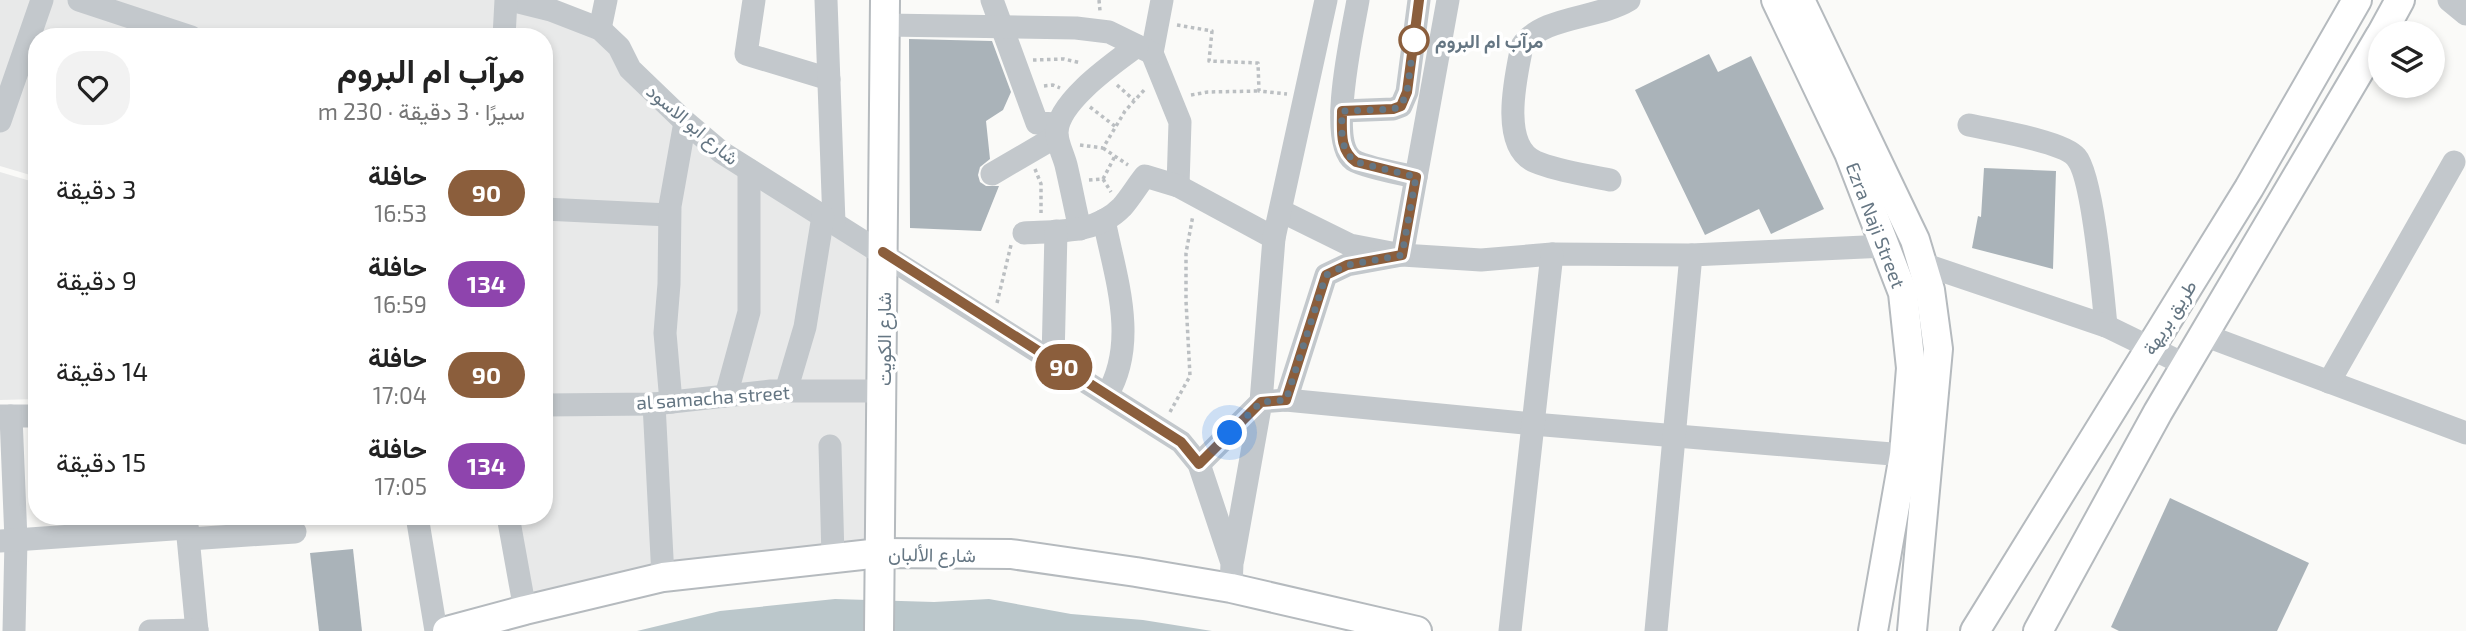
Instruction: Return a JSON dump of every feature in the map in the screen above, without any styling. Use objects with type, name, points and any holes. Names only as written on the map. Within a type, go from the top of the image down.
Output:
[{"type":"main road","name":"Ezra Naji Street","points":[[1776,0],[1849,153],[1903,293],[1911,349],[1904,455],[1873,631]]},
{"type":"main road","name":"Ezra Naji Street","points":[[1800,0],[1915,240],[1930,290],[1938,349],[1912,631]]},
{"type":"main road","name":"طريق بريهة","points":[[1975,631],[2249,188],[2357,0]]},
{"type":"main road","name":"طريق بريهة","points":[[2389,21],[2400,0]]},
{"type":"main road","name":"شارع الكويت","points":[[879,631],[885,12]]},
{"type":"main road","name":"طريق بريهة","points":[[2038,631],[2158,412],[2368,57]]},
{"type":"main road","name":"شارع الألبان","points":[[447,631],[483,626],[525,610],[663,577],[833,557],[880,562],[1011,554],[1231,575],[1417,631]]},
{"type":"street","points":[[0,121],[10,60],[42,0]]},
{"type":"street","points":[[79,0],[164,28]]},
{"type":"street","points":[[505,28],[508,0]]},
{"type":"street","name":"شارع ابو الاسود","points":[[508,0],[569,16],[600,29],[619,47],[630,69],[721,152],[1181,442],[1199,464]]},
{"type":"street","points":[[600,29],[606,0]]},
{"type":"street","points":[[754,0],[746,54],[829,79]]},
{"type":"street","points":[[786,391],[805,327],[828,219],[829,79],[826,0]]},
{"type":"street","points":[[992,0],[1047,137],[1080,229]]},
{"type":"street","points":[[1231,575],[1261,402],[1274,238],[1326,0]]},
{"type":"street","points":[[1358,0],[1341,98],[1343,144],[1356,162],[1416,177]]},
{"type":"street","points":[[1342,111],[1393,109],[1401,106],[1407,92],[1419,0]]},
{"type":"street","points":[[1402,255],[1448,0]]},
{"type":"street","points":[[1610,180],[1534,162],[1523,152],[1516,139],[1512,116],[1520,54],[1528,37],[1552,25],[1616,8],[1629,0]]},
{"type":"street","points":[[2449,0],[2466,14]]},
{"type":"street","points":[[992,174],[1047,137],[1076,96],[1096,77],[1144,50],[1160,10]]},
{"type":"street","points":[[885,12],[1003,27],[1076,28],[1109,32],[1144,50],[1161,76],[1180,122],[1187,191]]},
{"type":"street","points":[[663,577],[663,403],[670,215],[685,122]]},
{"type":"street","points":[[1969,125],[2059,146],[2077,157],[2093,217],[2106,326]]},
{"type":"street","points":[[2329,382],[2454,162]]},
{"type":"street","points":[[726,396],[749,312],[749,170]]},
{"type":"street","points":[[1053,360],[1040,232],[1097,226],[1121,208],[1145,176],[1187,191],[1274,238]]},
{"type":"street","points":[[553,209],[670,215]]},
{"type":"street","points":[[1281,211],[1350,245],[1402,255],[1481,260],[1552,254],[1691,255],[1886,246]]},
{"type":"street","points":[[1104,220],[1122,310],[1124,342],[1114,384],[1107,395]]},
{"type":"street","points":[[1510,631],[1552,254]]},
{"type":"street","points":[[1286,400],[1326,275],[1347,265],[1402,255]]},
{"type":"street","points":[[1656,631],[1691,255]]},
{"type":"street","points":[[1923,264],[2106,326],[2186,365]]},
{"type":"street","points":[[2204,335],[2466,433]]},
{"type":"street","name":"al samacha street","points":[[553,405],[663,403],[786,391],[882,391]]},
{"type":"street","points":[[1231,575],[1199,464],[1261,402],[1286,400],[1904,455]]},
{"type":"street","points":[[14,631],[8,541],[5,416],[28,416]]},
{"type":"street","points":[[830,446],[833,557]]},
{"type":"street","points":[[418,525],[436,631]]},
{"type":"street","points":[[510,525],[525,610]]},
{"type":"street","points":[[8,541],[187,528],[295,532]]},
{"type":"street","points":[[150,631],[197,631],[187,528]]},
{"type":"path","points":[[1160,10],[1212,31],[1209,61],[1258,63],[1259,91]]},
{"type":"path","points":[[1103,148],[1134,100],[1161,76]]},
{"type":"path","points":[[1171,100],[1208,92],[1259,91],[1306,96]]},
{"type":"path","points":[[993,322],[1014,231],[1040,232],[1041,184],[1047,137],[1103,148],[1145,176]]},
{"type":"path","points":[[1161,429],[1190,376],[1186,301],[1187,191]]},
{"type":"shaded area","points":[[0,0],[518,0],[600,29],[749,170],[883,252],[880,553],[525,610],[510,525],[553,525],[553,28],[28,28],[28,174],[0,166]]},
{"type":"shaded area","points":[[0,172],[28,180],[28,399],[0,400]]},
{"type":"shaded area","points":[[835,599],[934,602],[989,599],[1071,614],[1143,620],[1212,631],[637,631],[720,611]]},
{"type":"building","points":[[909,39],[992,41],[1011,92],[1003,110],[986,121],[990,159],[980,167],[978,175],[980,182],[986,186],[999,186],[981,231],[910,228]]},
{"type":"building","points":[[1709,54],[1718,72],[1751,56],[1824,209],[1771,234],[1759,209],[1705,235],[1635,90]]},
{"type":"building","points":[[1984,168],[2056,171],[2053,269],[1972,248],[1978,216],[1981,217]]},
{"type":"building","points":[[2170,498],[2309,563],[2277,631],[2119,631],[2111,627]]},
{"type":"building","points":[[353,549],[362,631],[319,631],[310,553]]},
{"type":"bus line","name":"90","points":[[883,252],[1181,442],[1199,464],[1261,402],[1286,400],[1326,275],[1347,265],[1402,255],[1416,177],[1356,162],[1351,158],[1343,144],[1342,111],[1393,109],[1401,106],[1407,92],[1419,0]]},
{"type":"place","name":"مرآب ام البروم","points":[[1414,40]]},
{"type":"route","points":[[1230,433],[1261,402],[1286,400],[1326,275],[1347,265],[1402,255],[1416,177],[1356,162],[1351,158],[1343,144],[1342,111],[1393,109],[1401,106],[1407,92],[1414,40]]}]
